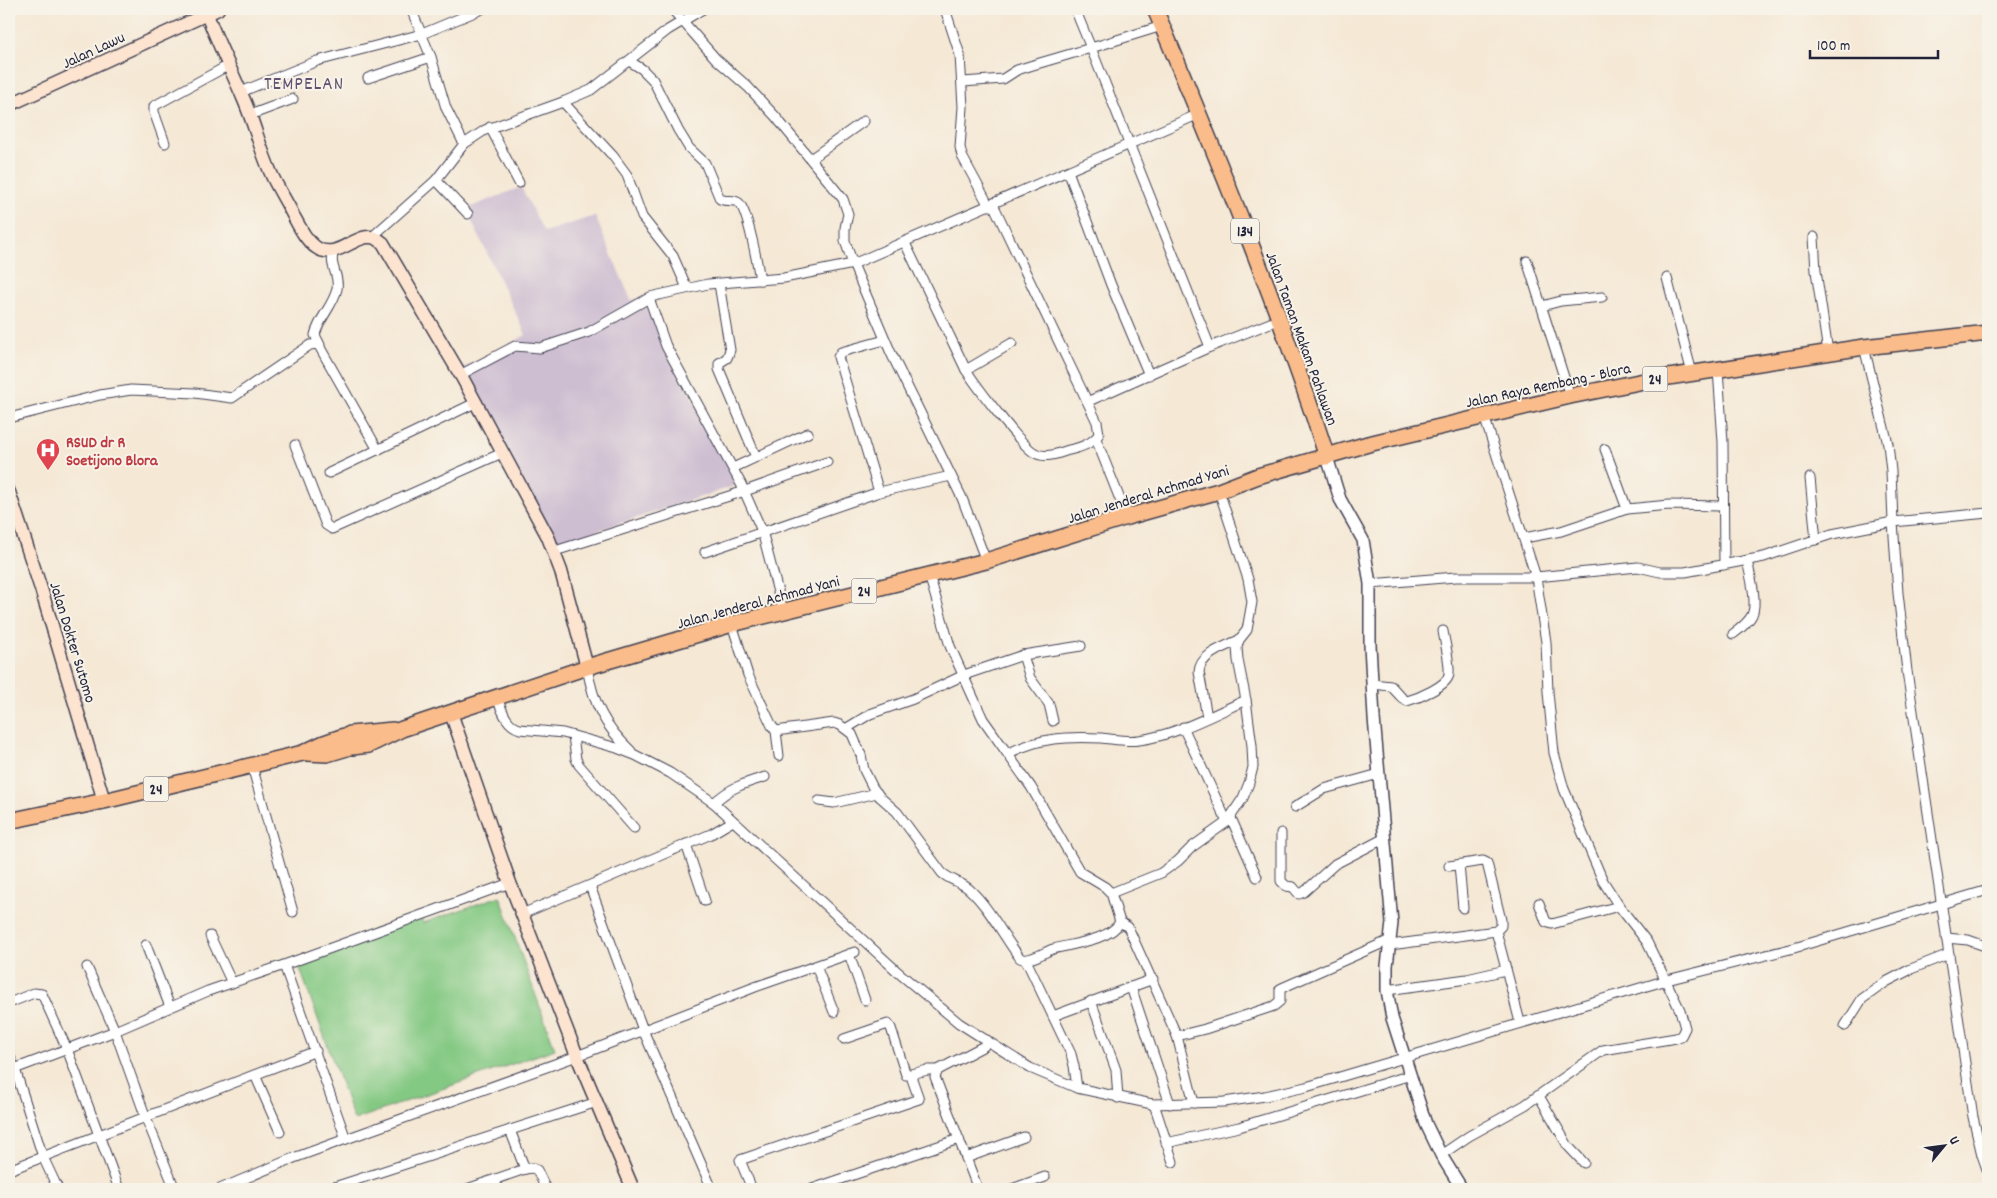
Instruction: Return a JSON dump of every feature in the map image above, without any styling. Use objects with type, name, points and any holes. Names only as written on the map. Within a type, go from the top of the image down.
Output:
[{"type":"main road","name":"Jalan Taman Makam Pahlawan","points":[[1155,9],[1199,114],[1280,319],[1327,457]]},
{"type":"main road","points":[[210,10],[213,31],[230,65],[270,172],[302,230],[315,247],[321,251],[334,251],[358,240],[373,236],[383,243],[460,375],[555,551],[587,667]]},
{"type":"main road","name":"Jalan Lawu","points":[[9,105],[210,10]]},
{"type":"main road","name":"Jalan Raya Rembang - Blora","points":[[1327,457],[1368,444],[1570,396],[1692,373],[1864,347],[1988,333]]},
{"type":"main road","name":"Jalan Jenderal Achmad Yani","points":[[9,821],[104,802],[303,753],[327,754],[348,741],[402,729],[587,667],[732,624],[986,561],[1218,491],[1258,476],[1327,457]]},
{"type":"main road","name":"Jalan Dokter Sutomo","points":[[9,492],[42,592],[104,802]]},
{"type":"main road","points":[[451,713],[510,883],[577,1056],[633,1189]]},
{"type":"street","points":[[411,9],[431,57],[446,108],[464,144]]},
{"type":"street","points":[[240,92],[317,61],[422,34],[482,9]]},
{"type":"street","points":[[672,9],[716,59],[748,87],[776,116],[812,158],[847,206],[845,241],[853,264],[916,407],[972,519],[986,561]]},
{"type":"street","points":[[373,236],[436,180],[464,144],[490,127],[563,102],[591,90],[682,21],[703,9]]},
{"type":"street","points":[[905,243],[966,370],[976,386],[1015,433],[1036,454],[1052,455],[1074,449],[1096,439],[1100,429],[1089,401],[991,205],[962,156],[960,147],[963,82],[960,55],[944,9]]},
{"type":"street","points":[[1075,9],[1210,348]]},
{"type":"street","points":[[963,82],[1003,79],[1017,70],[1162,26]]},
{"type":"street","points":[[368,78],[431,57]]},
{"type":"street","points":[[629,61],[642,69],[653,80],[689,148],[705,163],[720,199],[736,202],[743,208],[760,280]]},
{"type":"street","points":[[165,143],[154,112],[154,106],[230,65]]},
{"type":"street","points":[[250,115],[293,99]]},
{"type":"street","points":[[563,102],[613,156],[627,175],[642,217],[673,256],[687,288]]},
{"type":"street","points":[[460,375],[515,346],[540,348],[589,332],[653,295],[687,288],[796,276],[853,264],[1199,114]]},
{"type":"street","points":[[812,158],[864,121]]},
{"type":"street","points":[[490,127],[519,183]]},
{"type":"street","points":[[1068,171],[1111,285],[1149,375]]},
{"type":"street","points":[[436,180],[468,214]]},
{"type":"street","points":[[1814,237],[1816,271],[1828,352]]},
{"type":"street","points":[[334,251],[331,258],[338,282],[334,298],[318,324],[315,335],[378,450]]},
{"type":"street","points":[[1527,261],[1570,396]]},
{"type":"street","points":[[1667,278],[1692,373]]},
{"type":"street","points":[[719,284],[730,350],[728,358],[719,363],[719,369],[756,458]]},
{"type":"street","points":[[1542,306],[1561,301],[1602,297]]},
{"type":"street","points":[[649,298],[666,346],[745,491],[762,531],[783,611]]},
{"type":"street","points":[[1089,401],[1280,319]]},
{"type":"street","points":[[878,492],[838,357],[840,352],[886,340]]},
{"type":"street","points":[[966,370],[1012,343]]},
{"type":"street","points":[[9,418],[100,395],[130,390],[195,393],[232,398],[310,345],[320,345]]},
{"type":"street","points":[[1864,347],[1889,451],[1898,593],[1906,671],[1973,1117],[1988,1172]]},
{"type":"street","points":[[1718,369],[1723,442],[1722,506],[1724,565]]},
{"type":"street","points":[[328,473],[475,403]]},
{"type":"street","points":[[1441,1154],[1539,1096],[1603,1050],[1676,1038],[1681,1036],[1684,1023],[1667,980],[1647,942],[1619,906],[1603,881],[1564,789],[1554,753],[1548,692],[1546,642],[1536,577],[1484,416]]},
{"type":"street","points":[[733,468],[808,433]]},
{"type":"street","points":[[1096,439],[1127,517]]},
{"type":"street","points":[[296,445],[326,525],[332,529],[502,453]]},
{"type":"street","points":[[1606,449],[1627,509]]},
{"type":"street","points":[[1327,457],[1340,499],[1363,540],[1370,584],[1372,684],[1392,923],[1387,966],[1387,990],[1392,1018],[1426,1124],[1462,1189]]},
{"type":"street","points":[[555,551],[745,491],[827,462]]},
{"type":"street","points":[[705,552],[878,492],[952,476]]},
{"type":"street","points":[[1810,478],[1816,540]]},
{"type":"street","points":[[1111,893],[1126,889],[1161,873],[1229,820],[1243,798],[1253,767],[1246,700],[1237,647],[1247,630],[1252,602],[1248,579],[1218,491]]},
{"type":"street","points":[[1524,538],[1560,531],[1627,509],[1669,505],[1722,506]]},
{"type":"street","points":[[1370,584],[1456,577],[1536,577],[1638,568],[1660,572],[1685,572],[1747,561],[1850,529],[1893,522],[1988,513]]},
{"type":"street","points":[[1733,634],[1744,625],[1753,613],[1752,586],[1747,561]]},
{"type":"street","points":[[929,575],[950,646],[983,719],[1008,753],[1083,875],[1105,887],[1111,893],[1120,922],[1128,927],[1177,1036],[1194,1103]]},
{"type":"street","points":[[732,624],[748,675],[776,731],[779,756]]},
{"type":"street","points":[[1372,684],[1391,686],[1407,701],[1415,699],[1446,681],[1449,674],[1444,631]]},
{"type":"street","points":[[1207,718],[1198,672],[1199,666],[1206,658],[1240,640]]},
{"type":"street","points":[[846,728],[870,714],[913,699],[964,675],[1023,655],[1081,646]]},
{"type":"street","points":[[1023,655],[1030,678],[1048,704],[1053,721]]},
{"type":"street","points":[[587,667],[591,691],[600,713],[619,740],[635,755]]},
{"type":"street","points":[[497,698],[508,722],[513,727],[573,736],[635,755],[670,774],[714,803],[899,973],[959,1023],[1030,1068],[1077,1088],[1152,1104],[1224,1102],[1265,1096],[1336,1079],[1520,1022],[1667,980],[1794,948],[1988,890]]},
{"type":"street","points":[[1008,753],[1026,745],[1065,737],[1138,740],[1157,737],[1183,728],[1246,700]]},
{"type":"street","points":[[776,731],[834,723],[846,728],[857,743],[864,770],[877,793],[897,812],[942,873],[968,889],[987,910],[1020,958],[1026,960],[1054,949],[1080,943],[1107,933],[1118,927],[1120,922]]},
{"type":"street","points":[[1183,728],[1256,877]]},
{"type":"street","points":[[573,736],[576,760],[579,765],[634,828]]},
{"type":"street","points":[[252,766],[293,912]]},
{"type":"street","points":[[1295,807],[1324,789],[1379,774]]},
{"type":"street","points":[[714,803],[724,792],[765,777]]},
{"type":"street","points":[[818,801],[834,803],[877,793]]},
{"type":"street","points":[[522,914],[711,834],[733,821]]},
{"type":"street","points":[[1281,832],[1281,881],[1286,886],[1294,887],[1300,894],[1335,864],[1384,838]]},
{"type":"street","points":[[686,844],[705,901]]},
{"type":"street","points":[[1177,1036],[1205,1029],[1274,1006],[1280,1000],[1280,989],[1284,986],[1390,943],[1496,931],[1501,926],[1487,863],[1482,861],[1449,866]]},
{"type":"street","points":[[1459,865],[1463,908]]},
{"type":"street","points":[[12,1070],[115,1031],[170,1007],[510,883]]},
{"type":"street","points":[[590,886],[643,1030],[712,1189]]},
{"type":"street","points":[[1539,903],[1546,922],[1552,924],[1619,906]]},
{"type":"street","points":[[1496,931],[1520,1022]]},
{"type":"street","points":[[210,936],[232,984]]},
{"type":"street","points":[[1946,938],[1968,940],[1988,947]]},
{"type":"street","points":[[146,945],[170,1007]]},
{"type":"street","points":[[226,1188],[291,1159],[577,1056],[852,953],[865,1000]]},
{"type":"street","points":[[1845,1026],[1862,999],[1886,982],[1911,968],[1949,954]]},
{"type":"street","points":[[1026,960],[1071,1054],[1077,1088]]},
{"type":"street","points":[[284,965],[346,1139]]},
{"type":"street","points":[[816,966],[834,1012]]},
{"type":"street","points":[[87,967],[115,1031],[146,1118],[175,1189]]},
{"type":"street","points":[[1387,990],[1467,979],[1506,970]]},
{"type":"street","points":[[1053,1016],[1152,979]]},
{"type":"street","points":[[1131,987],[1170,1104]]},
{"type":"street","points":[[9,1003],[34,993],[42,994],[67,1049],[118,1189]]},
{"type":"street","points":[[1091,1001],[1116,1070],[1118,1098]]},
{"type":"street","points":[[844,1039],[888,1024],[906,1075],[928,1070],[938,1070],[984,1046],[987,1040]]},
{"type":"street","points":[[9,1170],[316,1052]]},
{"type":"street","points":[[9,1054],[12,1070],[43,1157],[58,1189]]},
{"type":"street","points":[[938,1070],[935,1077],[937,1084],[978,1189]]},
{"type":"street","points":[[255,1075],[280,1132]]},
{"type":"street","points":[[1166,1143],[1239,1127],[1411,1075]]},
{"type":"street","points":[[752,1189],[740,1160],[919,1099],[912,1079]]},
{"type":"street","points":[[1539,1096],[1568,1146],[1584,1163]]},
{"type":"street","points":[[328,1189],[596,1102]]},
{"type":"street","points":[[1152,1104],[1173,1162]]},
{"type":"street","points":[[510,1130],[525,1168]]},
{"type":"street","points":[[966,1158],[1024,1137]]},
{"type":"street","points":[[812,1189],[959,1139]]},
{"type":"street","points":[[467,1189],[525,1168],[532,1168],[538,1170],[546,1189]]},
{"type":"street","points":[[1012,1189],[1045,1177]]},
{"type":"street","points":[[494,1180],[498,1189]]},
{"type":"shaded area","points":[[521,187],[544,232],[595,216],[631,300],[646,296],[664,348],[741,484],[556,544],[463,368],[526,335],[466,209]]},
{"type":"green space","points":[[500,896],[555,1049],[354,1120],[299,966],[373,939],[370,931],[420,913],[423,923]]},
{"type":"place","name":"RSUD dr R Soetijono Blora","points":[[48,471]]},
{"type":"district","name":"TEMPELAN","points":[[304,82]]}]
